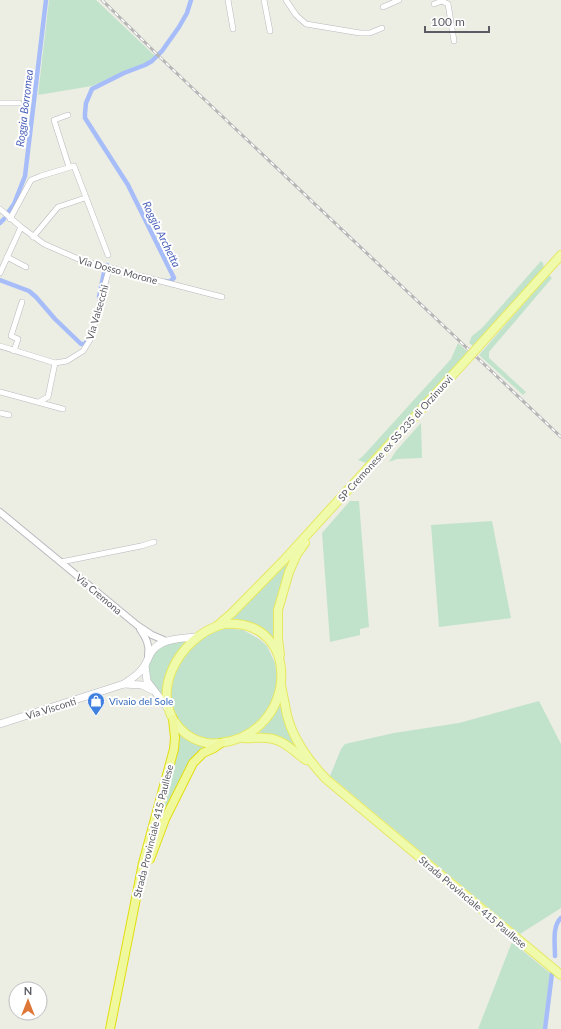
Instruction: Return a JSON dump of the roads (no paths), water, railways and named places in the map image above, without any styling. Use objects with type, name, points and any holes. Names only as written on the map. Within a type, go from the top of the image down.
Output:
[{"type":"highway","name":"Strada Provinciale 415 Paullese","points":[[136,902],[143,863],[174,749],[175,738],[173,720]]},
{"type":"highway","name":"Strada Provinciale 415 Paullese","points":[[136,902],[153,848],[165,819],[193,763],[203,753],[221,743]]},
{"type":"highway","points":[[110,1029],[136,902]]},
{"type":"main road","name":"SP Cremonese ex SS 235 di Orzinuovi","points":[[321,519],[561,255]]},
{"type":"main road","points":[[321,519],[297,554],[289,572],[278,610],[281,685],[277,700],[270,714],[250,734],[242,738],[210,744],[192,738],[173,720],[167,695],[172,671],[181,652],[196,637],[217,626],[233,612],[284,560],[321,519]]},
{"type":"main road","points":[[217,626],[239,624],[253,628],[268,639],[276,650],[280,660]]},
{"type":"main road","points":[[170,711],[147,681],[145,666],[148,657],[157,647],[166,641],[196,637]]},
{"type":"main road","points":[[124,684],[145,666]]},
{"type":"main road","points":[[124,684],[142,685],[157,695]]},
{"type":"main road","name":"Via Visconti","points":[[0,724],[124,684]]},
{"type":"main road","name":"Strada Provinciale 415 Paullese","points":[[281,685],[290,725],[295,738],[313,766]]},
{"type":"main road","name":"Strada Provinciale 415 Paullese","points":[[242,738],[276,739],[290,747],[326,779],[561,975]]},
{"type":"street","points":[[228,0],[233,29]]},
{"type":"street","points":[[264,0],[270,31]]},
{"type":"street","points":[[286,0],[296,15],[306,24],[360,33],[370,33],[382,28]]},
{"type":"street","points":[[382,7],[399,0]]},
{"type":"street","points":[[433,3],[442,1],[448,4],[454,40]]},
{"type":"street","points":[[0,103],[19,103]]},
{"type":"street","points":[[68,115],[54,120],[70,167]]},
{"type":"street","points":[[10,219],[31,180],[74,166],[108,255]]},
{"type":"street","points":[[33,237],[58,207],[85,198]]},
{"type":"street","name":"Via Dosso Morone","points":[[0,209],[33,237],[44,244],[70,256],[106,268],[222,297]]},
{"type":"street","points":[[0,273],[21,227]]},
{"type":"street","points":[[7,257],[26,267]]},
{"type":"street","name":"Via Valsecchi","points":[[55,363],[67,361],[86,348],[90,340],[106,268]]},
{"type":"street","points":[[14,351],[18,339],[11,336],[22,302]]},
{"type":"street","points":[[0,346],[55,363],[48,397],[38,402]]},
{"type":"street","points":[[0,392],[63,409]]},
{"type":"street","points":[[0,413],[9,415]]},
{"type":"street","name":"Via Cremona","points":[[0,512],[137,625],[152,635],[166,641]]},
{"type":"street","name":"Via Cremona","points":[[61,562],[154,542]]},
{"type":"street","name":"Via Cremona","points":[[137,625],[148,641],[148,657]]},
{"type":"waterway","name":"Roggia Borromea","points":[[7,214],[14,204],[25,176],[46,0]]},
{"type":"waterway","name":"Roggia Archetta","points":[[165,281],[169,282],[174,278],[128,185],[85,118],[85,113],[86,103],[92,89],[124,73],[145,65],[152,61],[162,51],[187,13],[191,0]]},
{"type":"waterway","name":"Roggia Borromea","points":[[0,223],[4,219]]},
{"type":"waterway","name":"Roggia Archetta","points":[[99,297],[105,268],[107,265]]},
{"type":"waterway","name":"Roggia Archetta","points":[[0,280],[29,291],[81,344],[85,344],[87,341]]},
{"type":"waterway","points":[[555,956],[555,930],[558,921],[561,918]]},
{"type":"waterway","points":[[545,1029],[552,973]]},
{"type":"railway","points":[[102,0],[168,65],[561,437]]},
{"type":"place","name":"Vivaio del Sole","points":[[96,716]]}]
